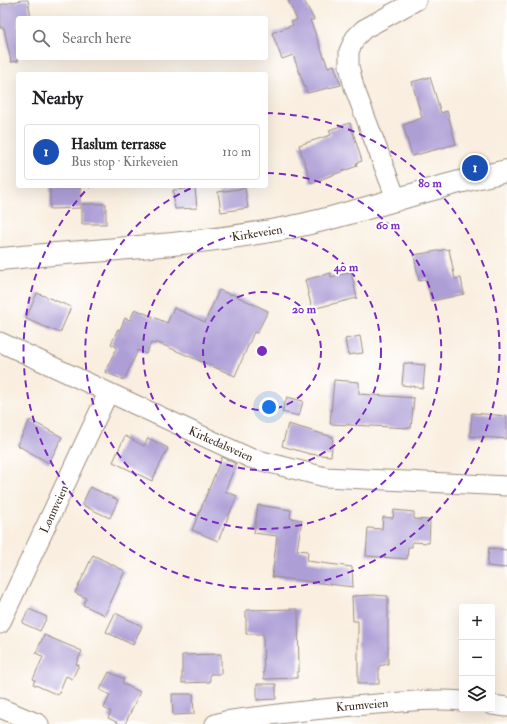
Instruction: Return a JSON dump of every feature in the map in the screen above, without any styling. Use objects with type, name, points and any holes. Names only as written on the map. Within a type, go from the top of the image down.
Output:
[{"type":"main road","name":"Kirkeveien","points":[[0,259],[244,235],[331,218],[507,171]]},
{"type":"street","points":[[397,200],[354,87],[349,66],[349,51],[355,38],[364,29],[417,0]]},
{"type":"street","name":"Kirkedalsveien","points":[[0,342],[250,458],[325,477],[507,486]]},
{"type":"street","name":"Lønnveien","points":[[0,624],[108,393]]},
{"type":"street","name":"Krumveien","points":[[215,724],[225,721],[312,709],[404,702],[459,701]]},
{"type":"street","points":[[495,705],[507,707]]},
{"type":"street","points":[[0,708],[39,724]]},
{"type":"building","points":[[28,0],[31,16],[16,16],[16,60],[18,61],[11,62],[4,28],[0,28],[0,5]]},
{"type":"building","points":[[288,0],[304,0],[314,20],[310,20],[328,67],[334,65],[341,85],[307,93],[293,55],[282,59],[272,33],[293,25],[291,22],[297,20]]},
{"type":"building","points":[[430,77],[441,113],[447,111],[456,144],[412,156],[403,125],[422,118],[412,82]]},
{"type":"building","points":[[350,123],[362,161],[356,163],[357,166],[311,183],[299,145],[331,135],[329,130]]},
{"type":"building","points":[[50,188],[80,188],[80,208],[50,209]]},
{"type":"building","points":[[195,188],[197,208],[175,209],[173,190]]},
{"type":"building","points":[[245,188],[248,208],[221,212],[218,192]]},
{"type":"building","points":[[82,204],[106,204],[106,224],[82,224]]},
{"type":"building","points":[[449,249],[455,279],[461,278],[464,294],[431,301],[427,279],[419,281],[414,255]]},
{"type":"building","points":[[351,272],[357,298],[312,309],[305,280],[331,273],[331,277]]},
{"type":"building","points":[[219,290],[231,295],[232,294],[268,311],[257,333],[254,332],[235,376],[156,342],[155,344],[151,343],[146,354],[138,350],[124,380],[105,372],[117,347],[111,344],[118,329],[120,330],[125,318],[130,320],[135,309],[167,323],[174,308],[205,322]]},
{"type":"building","points":[[37,293],[71,307],[60,333],[26,319]]},
{"type":"building","points":[[360,336],[363,353],[348,355],[345,339]]},
{"type":"building","points":[[404,363],[425,365],[423,388],[402,385]]},
{"type":"building","points":[[334,380],[359,382],[359,394],[414,398],[411,428],[330,424]]},
{"type":"building","points":[[287,397],[303,401],[299,416],[282,412]]},
{"type":"building","points":[[472,413],[507,416],[507,439],[470,436]]},
{"type":"building","points":[[30,420],[62,437],[49,463],[17,445]]},
{"type":"building","points":[[288,424],[333,437],[331,456],[310,454],[282,446]]},
{"type":"building","points":[[125,436],[144,446],[148,438],[168,448],[152,481],[113,462]]},
{"type":"building","points":[[222,457],[236,464],[225,491],[237,496],[218,541],[192,530]]},
{"type":"building","points":[[90,487],[118,500],[110,518],[82,505]]},
{"type":"building","points":[[258,505],[291,510],[290,518],[302,520],[297,550],[308,551],[307,561],[352,567],[353,587],[272,577],[277,536],[254,533]]},
{"type":"building","points":[[394,510],[414,512],[414,519],[430,520],[429,543],[412,542],[412,547],[408,547],[407,559],[366,556],[368,528],[382,529],[383,517],[393,518]]},
{"type":"building","points":[[489,548],[507,550],[507,568],[487,566]]},
{"type":"building","points":[[93,555],[125,571],[105,615],[83,605],[86,598],[75,593]]},
{"type":"building","points":[[352,596],[388,596],[388,664],[379,666],[379,684],[358,684],[358,621],[353,621]]},
{"type":"building","points":[[29,609],[47,617],[40,631],[22,623]]},
{"type":"building","points":[[298,609],[299,672],[297,672],[297,678],[264,679],[263,634],[246,634],[246,610]]},
{"type":"building","points":[[115,613],[142,626],[133,645],[106,632]]},
{"type":"building","points":[[44,635],[82,651],[76,664],[79,665],[72,679],[66,676],[58,695],[33,684],[35,680],[33,679],[43,657],[36,653]]},
{"type":"building","points":[[221,654],[221,674],[210,674],[210,682],[182,683],[182,655]]},
{"type":"building","points":[[109,672],[124,679],[122,683],[140,692],[125,724],[121,724],[108,718],[111,712],[104,708],[110,695],[100,690]]},
{"type":"building","points":[[257,684],[276,684],[276,699],[257,700]]},
{"type":"building","points":[[172,694],[193,694],[194,714],[173,715]]},
{"type":"place","name":"Haslum terrasse","points":[[475,168]]}]
